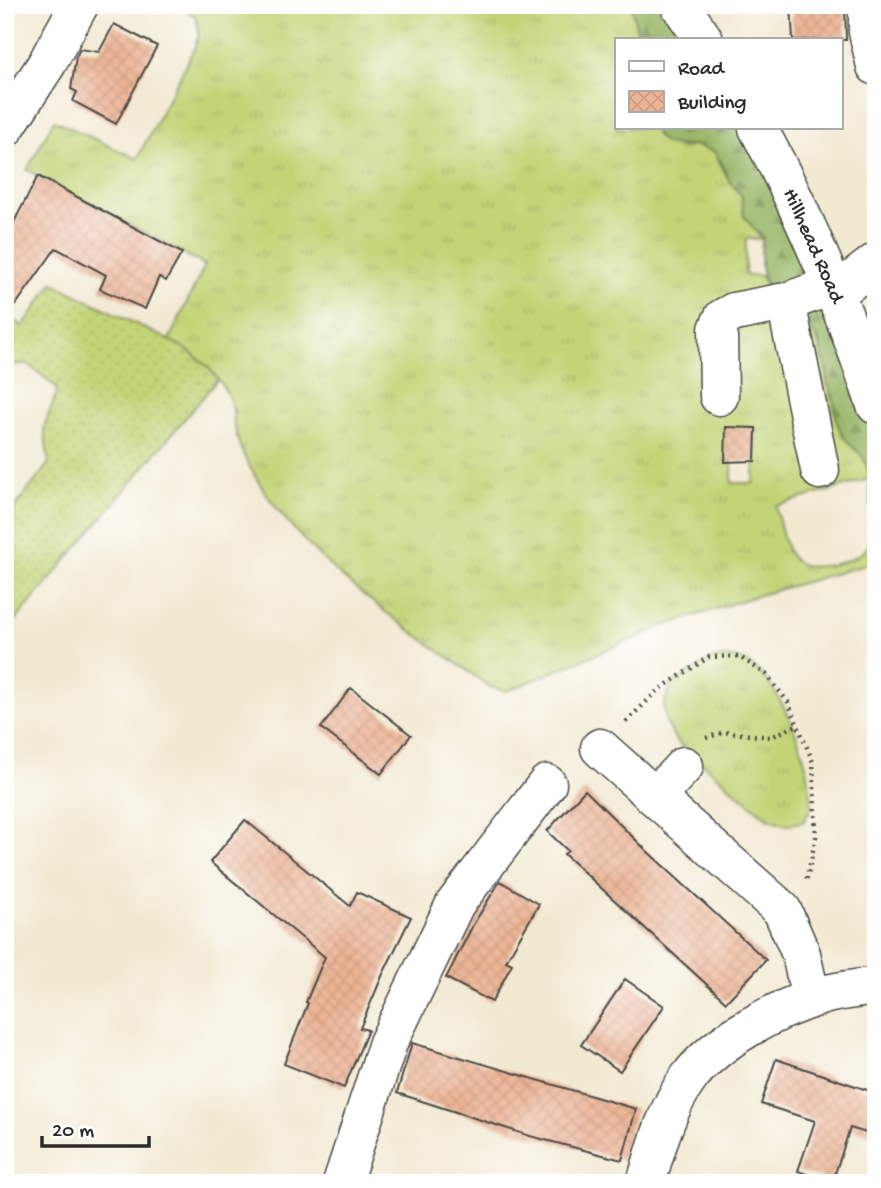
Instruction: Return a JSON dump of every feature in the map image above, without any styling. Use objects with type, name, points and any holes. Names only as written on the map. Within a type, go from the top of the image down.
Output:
[{"type":"street","points":[[5,128],[46,65],[79,5]]},
{"type":"street","points":[[680,5],[703,38]]},
{"type":"street","points":[[868,5],[868,32],[876,66]]},
{"type":"street","name":"Hillhead Road","points":[[759,130],[800,209],[835,289],[876,405]]},
{"type":"street","points":[[719,396],[719,323],[734,312],[835,289],[876,262]]},
{"type":"street","points":[[786,302],[820,470]]},
{"type":"street","points":[[600,748],[772,900],[788,920],[801,954],[811,999]]},
{"type":"street","points":[[655,797],[684,766]]},
{"type":"street","points":[[342,1183],[388,1043],[455,904],[547,784]]},
{"type":"street","points":[[646,1183],[656,1149],[677,1100],[687,1080],[702,1062],[739,1034],[811,999],[838,991],[876,986]]},
{"type":"path","points":[[600,748],[658,690],[709,657],[738,656],[766,674],[788,702],[813,762],[816,837],[800,905],[788,920]]},
{"type":"path","points":[[684,766],[705,738],[724,732],[771,737],[797,725]]},
{"type":"green space","points":[[180,5],[631,5],[637,29],[643,38],[615,38],[615,130],[657,130],[655,133],[681,148],[693,145],[715,152],[730,182],[742,196],[748,219],[762,239],[746,239],[745,275],[761,276],[766,285],[827,274],[812,331],[821,350],[836,410],[861,453],[869,479],[776,506],[788,551],[795,561],[802,565],[832,565],[852,558],[866,549],[873,529],[876,533],[876,562],[752,597],[664,626],[507,691],[490,687],[390,616],[327,563],[272,503],[243,453],[227,392],[206,365],[169,340],[205,265],[27,170],[54,120],[137,159],[195,47],[199,34],[196,17]],"holes":[[[726,428],[756,428],[754,483],[732,483],[732,462],[725,461]]]},
{"type":"green space","points":[[631,5],[679,5],[701,38],[643,38],[637,29]]},
{"type":"green space","points":[[657,130],[757,130],[827,274],[774,292],[762,274],[762,239],[744,216],[742,196],[730,182],[715,152],[695,145],[667,144],[655,133]]},
{"type":"green space","points":[[53,283],[185,348],[218,379],[5,633],[5,553],[13,530],[12,511],[49,463],[44,427],[57,392],[56,387],[28,364],[5,364],[5,314],[23,326]]},
{"type":"green space","points":[[820,305],[876,423],[876,533],[871,510],[869,471],[863,457],[844,438],[837,423],[833,396],[827,382],[827,367],[809,320]]},
{"type":"green space","points":[[728,657],[744,661],[758,671],[771,686],[792,726],[807,769],[810,789],[811,806],[804,821],[787,825],[767,818],[677,742],[666,722],[664,705],[671,685],[711,659]]},
{"type":"building","points":[[791,5],[845,5],[846,40],[793,38]]},
{"type":"building","points":[[114,24],[157,46],[116,124],[73,101],[77,92],[71,89],[76,57],[80,49],[99,52]]},
{"type":"building","points":[[38,176],[182,253],[166,281],[159,277],[145,309],[100,289],[106,275],[56,248],[5,320],[5,239]]},
{"type":"building","points":[[726,427],[756,428],[755,461],[725,462]]},
{"type":"building","points":[[351,688],[411,735],[381,774],[321,728]]},
{"type":"building","points":[[585,790],[766,960],[726,1002],[564,854],[568,851],[547,831]]},
{"type":"building","points":[[245,820],[350,906],[357,892],[411,917],[360,1028],[368,1030],[344,1088],[284,1064],[325,957],[210,862]]},
{"type":"building","points":[[500,881],[539,904],[506,961],[512,964],[492,1002],[446,978],[473,925]]},
{"type":"building","points":[[625,979],[664,1006],[620,1071],[581,1045]]},
{"type":"building","points":[[412,1043],[636,1109],[622,1160],[530,1136],[397,1093]]},
{"type":"building","points":[[776,1059],[876,1093],[876,1136],[850,1128],[832,1183],[798,1171],[815,1121],[761,1104]]}]
